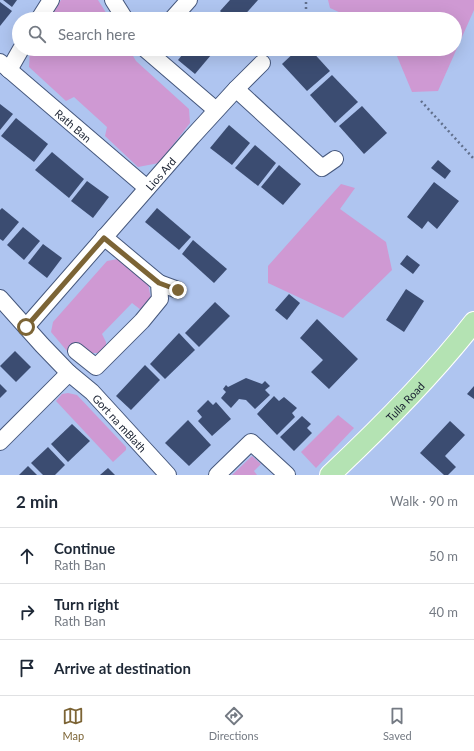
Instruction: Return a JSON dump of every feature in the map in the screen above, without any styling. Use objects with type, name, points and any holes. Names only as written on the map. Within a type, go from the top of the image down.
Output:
[{"type":"main road","name":"Tulla Road","points":[[330,475],[353,454],[421,385],[474,322]]},
{"type":"street","points":[[43,12],[51,0]]},
{"type":"street","points":[[113,0],[121,12]]},
{"type":"street","points":[[178,12],[189,0]]},
{"type":"street","points":[[4,66],[14,56]]},
{"type":"street","points":[[153,56],[216,110]]},
{"type":"street","name":"Lios Ard","points":[[104,238],[216,110],[262,63]]},
{"type":"street","name":"Rath Ban","points":[[4,66],[147,188]]},
{"type":"street","points":[[236,89],[322,168],[335,159]]},
{"type":"street","points":[[26,327],[104,238],[159,283],[178,290]]},
{"type":"street","points":[[76,351],[96,367],[142,321],[160,299],[159,283]]},
{"type":"street","name":"Gort na mBlath","points":[[0,298],[68,373],[92,392],[168,475]]},
{"type":"street","points":[[0,442],[68,373]]},
{"type":"street","points":[[217,475],[251,442],[286,475]]},
{"type":"path","points":[[306,0],[306,12]]},
{"type":"path","points":[[421,101],[474,159]]},
{"type":"shaded area","points":[[61,0],[98,0],[106,12],[53,12]]},
{"type":"shaded area","points":[[328,0],[474,0],[474,10],[462,37],[462,12],[339,12],[330,8]]},
{"type":"shaded area","points":[[30,56],[133,56],[136,61],[189,109],[190,123],[159,163],[138,167],[105,136],[107,127],[74,97],[66,101],[29,67]]},
{"type":"shaded area","points":[[397,56],[454,56],[438,91],[412,92]]},
{"type":"shaded area","points":[[341,184],[355,188],[340,209],[386,242],[392,270],[343,318],[268,283],[268,266]]},
{"type":"shaded area","points":[[118,259],[148,283],[151,299],[141,310],[132,303],[102,334],[106,342],[106,349],[99,353],[88,353],[78,342],[67,351],[51,332],[53,322],[107,261]]},
{"type":"shaded area","points":[[68,393],[77,395],[126,447],[126,450],[113,462],[56,401],[62,394]]},
{"type":"shaded area","points":[[338,415],[354,428],[316,468],[301,452]]},
{"type":"shaded area","points":[[252,456],[261,464],[254,471],[257,475],[232,475]]},
{"type":"building","points":[[3,0],[17,0],[12,7]]},
{"type":"building","points":[[230,0],[258,0],[247,12],[220,11]]},
{"type":"building","points":[[0,2],[12,11],[0,26]]},
{"type":"building","points":[[181,56],[210,56],[195,74],[178,60]]},
{"type":"building","points":[[291,56],[316,56],[330,71],[307,91],[282,64]]},
{"type":"building","points":[[332,75],[358,102],[335,123],[310,95]]},
{"type":"building","points":[[0,104],[13,114],[0,130]]},
{"type":"building","points":[[362,106],[387,133],[364,154],[339,126]]},
{"type":"building","points":[[16,118],[48,144],[34,162],[1,136]]},
{"type":"building","points":[[229,125],[250,143],[232,165],[210,148]]},
{"type":"building","points":[[255,145],[276,163],[258,186],[235,168]]},
{"type":"building","points":[[52,152],[84,179],[69,198],[35,170]]},
{"type":"building","points":[[438,160],[451,171],[445,179],[431,168]]},
{"type":"building","points":[[279,165],[301,184],[283,205],[261,187]]},
{"type":"building","points":[[87,181],[109,197],[93,218],[71,201]]},
{"type":"building","points":[[434,182],[459,201],[437,229],[428,221],[422,229],[407,217]]},
{"type":"building","points":[[2,208],[19,222],[3,241],[0,239],[0,210]]},
{"type":"building","points":[[157,208],[191,237],[179,250],[145,222]]},
{"type":"building","points":[[23,227],[40,241],[24,260],[7,245]]},
{"type":"building","points":[[193,240],[227,269],[214,283],[182,254]]},
{"type":"building","points":[[43,244],[62,258],[47,278],[28,263]]},
{"type":"building","points":[[407,255],[420,265],[413,274],[400,264]]},
{"type":"building","points":[[406,289],[424,301],[404,332],[386,320]]},
{"type":"building","points":[[289,294],[300,303],[287,320],[275,310]]},
{"type":"building","points":[[215,302],[230,316],[199,347],[185,333]]},
{"type":"building","points":[[317,319],[358,359],[329,389],[311,372],[323,360],[300,338]]},
{"type":"building","points":[[179,333],[195,350],[165,379],[150,364]]},
{"type":"building","points":[[15,351],[31,367],[16,382],[0,366]]},
{"type":"building","points":[[145,365],[160,380],[131,410],[116,396]]},
{"type":"building","points":[[246,378],[262,384],[265,381],[270,386],[265,390],[270,395],[255,409],[246,400],[239,399],[231,408],[221,398],[226,392],[223,389],[226,385],[228,387]]},
{"type":"building","points":[[0,384],[7,391],[0,398]]},
{"type":"building","points":[[474,386],[474,399],[467,394]]},
{"type":"building","points":[[274,396],[279,401],[284,397],[297,408],[292,413],[295,417],[277,435],[257,414]]},
{"type":"building","points":[[208,400],[213,405],[216,402],[231,419],[212,436],[198,421],[202,417],[197,411]]},
{"type":"building","points":[[302,416],[311,424],[307,428],[312,433],[294,451],[280,437]]},
{"type":"building","points":[[188,420],[211,445],[189,466],[165,443]]},
{"type":"building","points":[[450,421],[465,435],[445,456],[456,467],[448,475],[444,475],[420,453]]},
{"type":"building","points":[[72,424],[90,441],[68,462],[51,444]]},
{"type":"building","points":[[48,447],[65,465],[55,475],[43,475],[31,463]]},
{"type":"building","points":[[28,466],[37,475],[19,475]]},
{"type":"building","points":[[108,468],[115,475],[100,475]]},
{"type":"route","points":[[26,327],[104,238],[159,283],[178,290]]}]
